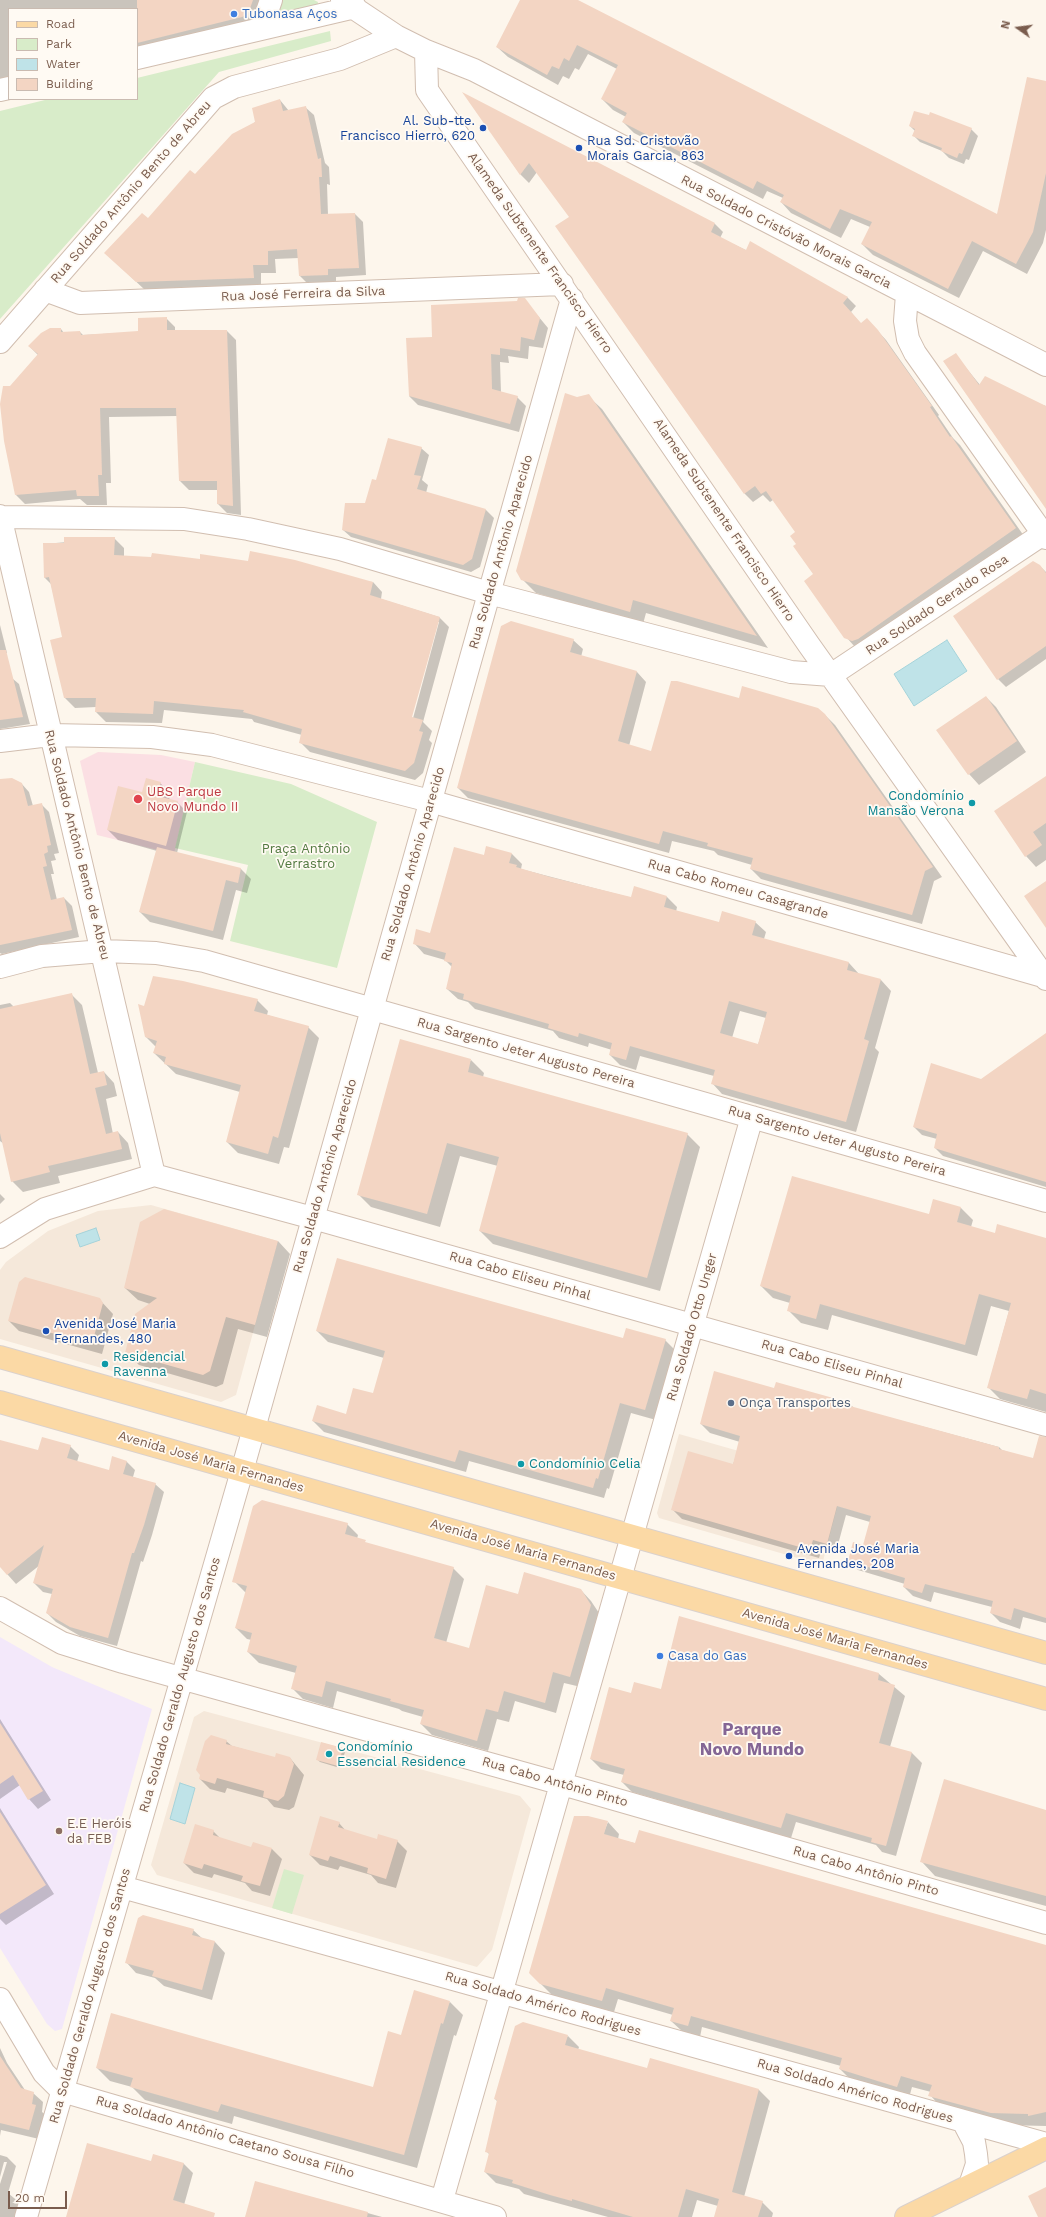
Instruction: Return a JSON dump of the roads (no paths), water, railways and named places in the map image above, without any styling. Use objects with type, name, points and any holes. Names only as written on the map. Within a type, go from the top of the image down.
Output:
[{"type":"main road","points":[[0,1357],[1046,1653]]},
{"type":"main road","name":"Avenida José Maria Fernandes","points":[[0,1402],[1046,1698]]},
{"type":"main road","points":[[906,2217],[1046,2148]]},
{"type":"street","points":[[261,29],[271,0]]},
{"type":"street","points":[[138,58],[261,29],[349,4]]},
{"type":"street","name":"Rua Soldado Cristóvão Morais Garcia","points":[[349,4],[396,36],[426,51],[474,70],[1046,365]]},
{"type":"street","name":"Rua Soldado Antônio Bento de Abreu","points":[[0,342],[213,98],[234,87],[340,59],[396,36]]},
{"type":"street","name":"Alameda Subtenente Francisco Hierro","points":[[426,51],[427,90],[831,675],[1045,977]]},
{"type":"street","name":"Rua José Ferreira da Silva","points":[[45,290],[80,303],[567,291]]},
{"type":"street","name":"Rua Soldado Antônio Aparecido","points":[[254,1429],[489,593],[567,291]]},
{"type":"street","points":[[907,294],[906,321],[908,339],[915,353],[1045,536]]},
{"type":"street","points":[[0,516],[184,519],[248,529],[340,549],[489,593],[791,672],[831,675]]},
{"type":"street","name":"Rua Soldado Antônio Bento de Abreu","points":[[0,516],[50,735],[103,951],[154,1175]]},
{"type":"street","name":"Rua Soldado Geraldo Rosa","points":[[831,675],[1045,536]]},
{"type":"street","name":"Rua Cabo Romeu Casagrande","points":[[0,741],[50,735],[152,737],[212,745],[430,802],[1045,977]]},
{"type":"street","name":"Rua Sargento Jeter Augusto Pereira","points":[[0,967],[42,956],[103,951],[156,952],[204,961],[1046,1201]]},
{"type":"street","name":"Rua Soldado Otto Unger","points":[[442,2200],[752,1117]]},
{"type":"street","points":[[0,1237],[45,1209],[154,1175]]},
{"type":"street","name":"Rua Cabo Eliseu Pinhal","points":[[154,1175],[313,1218],[1046,1425]]},
{"type":"street","name":"Rua Soldado Geraldo Augusto dos Santos","points":[[26,2217],[254,1429]]},
{"type":"street","name":"Rua Cabo Antônio Pinto","points":[[0,1608],[62,1643],[181,1679],[562,1784],[1046,1923]]},
{"type":"street","name":"Rua Soldado Américo Rodrigues","points":[[122,1887],[1046,2144]]},
{"type":"street","name":"Rua Soldado Antônio Caetano Sousa Filho","points":[[0,1999],[44,2073],[62,2091],[442,2200],[495,2217]]},
{"type":"street","name":"Rua Soldado Américo Rodrigues","points":[[963,2121],[974,2142],[976,2154],[977,2164],[970,2185]]},
{"type":"water","points":[[947,640],[967,671],[914,706],[894,674]]},
{"type":"water","points":[[96,1228],[100,1240],[80,1247],[76,1235]]},
{"type":"water","points":[[180,1783],[195,1788],[185,1824],[170,1819]]},
{"type":"place","name":"Tubonasa Aços","points":[[234,14]]},
{"type":"place","name":"Al. Sub-tte. Francisco Hierro, 620","points":[[483,128]]},
{"type":"place","name":"Rua Sd. Cristovão Morais Garcia, 863","points":[[579,148]]},
{"type":"place","name":"UBS Parque Novo Mundo II","points":[[138,799]]},
{"type":"place","name":"Condomínio Mansão Verona","points":[[972,803]]},
{"type":"place","name":"Avenida José Maria Fernandes, 480","points":[[46,1331]]},
{"type":"place","name":"Residencial Ravenna","points":[[105,1364]]},
{"type":"place","name":"Onça Transportes","points":[[731,1403]]},
{"type":"place","name":"Condomínio Celia","points":[[521,1464]]},
{"type":"place","name":"Avenida José Maria Fernandes, 208","points":[[789,1556]]},
{"type":"place","name":"Casa do Gas","points":[[660,1656]]},
{"type":"place","name":"Condomínio Essencial Residence","points":[[329,1754]]},
{"type":"place","name":"E.E Heróis da FEB","points":[[59,1831]]},
{"type":"district","name":"Parque Novo Mundo","points":[[752,1740]]},
{"type":"park label","name":"Praça Antônio Verrastro","points":[[306,856]]}]
